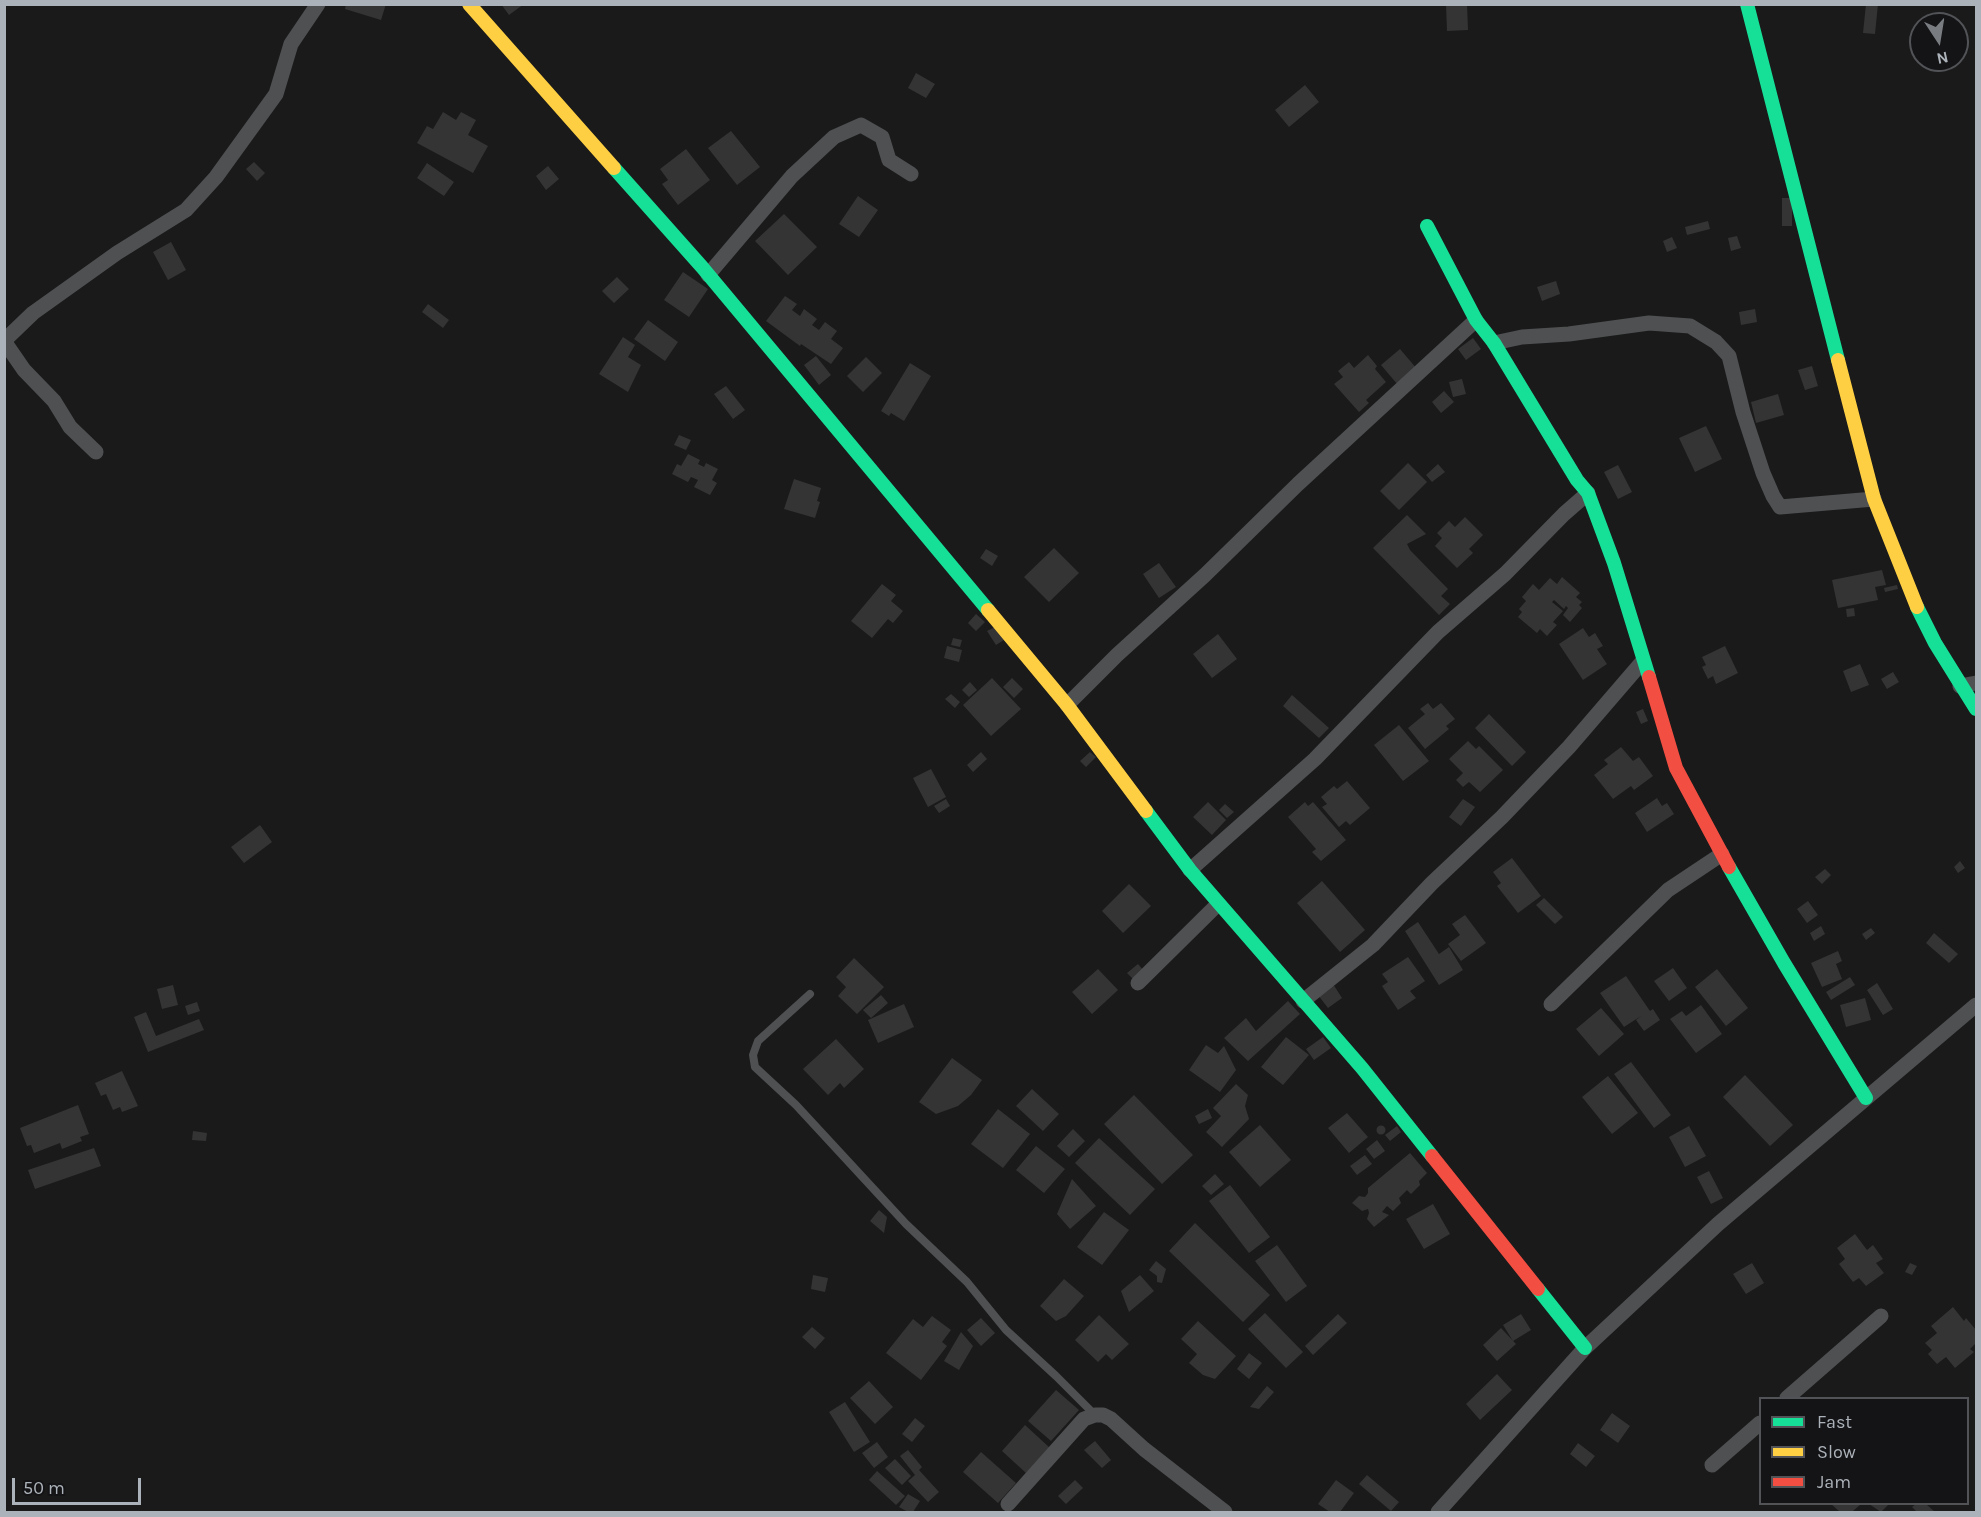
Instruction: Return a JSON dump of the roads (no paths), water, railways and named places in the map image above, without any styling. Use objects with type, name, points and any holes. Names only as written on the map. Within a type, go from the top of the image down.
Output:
[{"type":"street","points":[[96,452],[70,427],[54,401],[24,370],[4,339],[33,313],[117,253],[186,210],[216,177],[276,94],[291,44],[318,4]]},
{"type":"street","points":[[469,4],[708,275],[1067,705],[1190,870],[1376,1085],[1585,1348]]},
{"type":"street","points":[[1747,4],[1874,499],[1911,595],[1935,643],[1960,686],[1977,709]]},
{"type":"street","points":[[708,275],[792,176],[834,137],[861,125],[882,137],[888,160],[910,174]]},
{"type":"street","points":[[1427,226],[1476,320],[1494,343],[1577,480],[1588,493],[1614,563],[1676,768],[1722,854],[1866,1098]]},
{"type":"street","points":[[1067,705],[1298,484],[1476,320]]},
{"type":"street","points":[[1494,343],[1522,337],[1569,334],[1649,323],[1690,326],[1716,342],[1729,356],[1743,412],[1763,473],[1780,507],[1874,499]]},
{"type":"street","points":[[1190,870],[1315,759],[1438,632],[1505,574],[1588,493]]},
{"type":"street","points":[[1304,1001],[1372,945],[1432,883],[1502,817],[1569,747],[1643,661]]},
{"type":"street","points":[[1960,686],[1977,683]]},
{"type":"street","points":[[1551,1004],[1668,890],[1722,854]]},
{"type":"street","points":[[1138,983],[1218,904]]},
{"type":"street","points":[[1438,1512],[1585,1348],[1718,1224],[1977,1005]]},
{"type":"street","points":[[1788,1397],[1881,1316]]},
{"type":"street","points":[[1008,1504],[1084,1419],[1103,1415],[1225,1512]]},
{"type":"street","points":[[1712,1465],[1759,1425]]},
{"type":"lane","points":[[810,994],[758,1041],[753,1055],[755,1067],[796,1105],[906,1224],[967,1282],[1006,1330],[1095,1415]]}]
